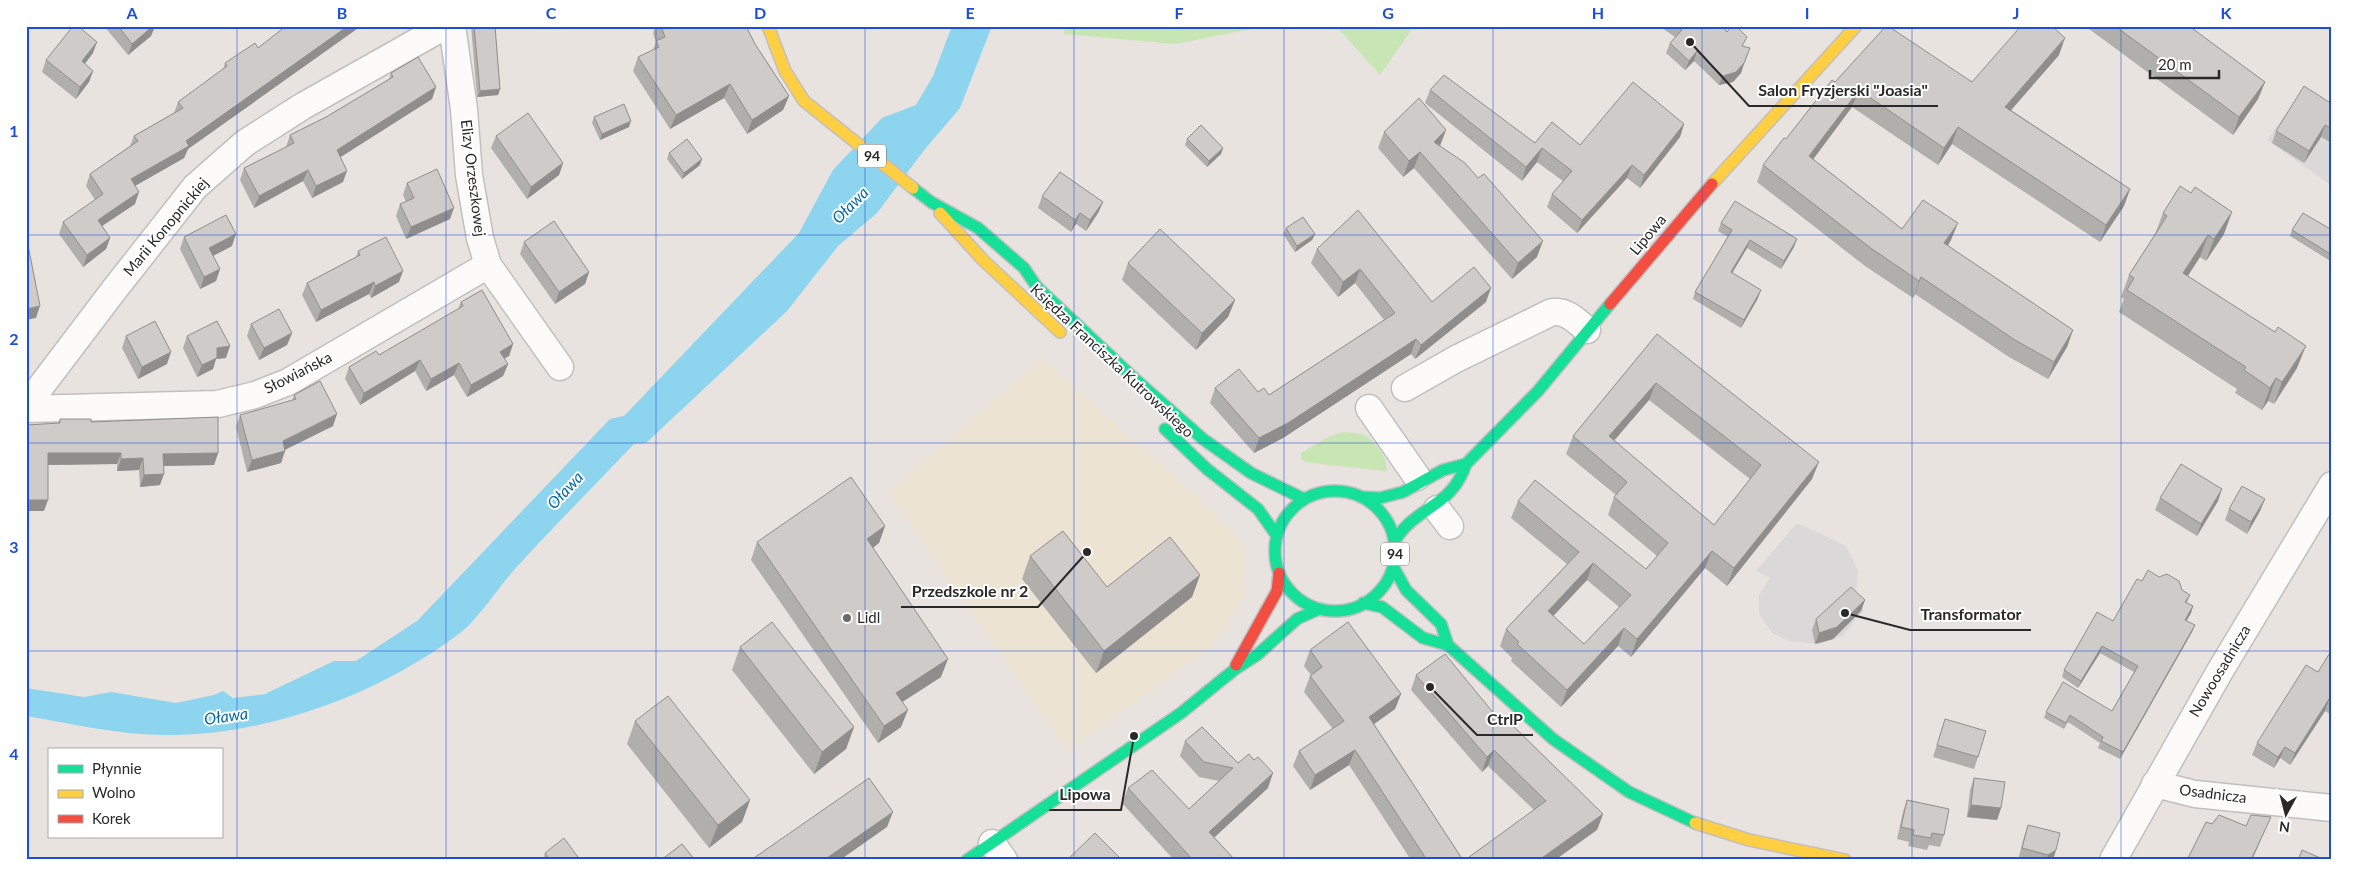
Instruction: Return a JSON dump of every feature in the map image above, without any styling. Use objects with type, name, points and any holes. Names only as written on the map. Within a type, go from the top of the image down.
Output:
[{"type":"main road","name":"Księdza Franciszka Kutrowskiego","points":[[768,26],[783,68],[802,100],[812,110],[931,202],[978,228],[1024,268],[1037,286],[1164,407],[1209,444],[1267,484],[1304,500]]},
{"type":"main road","name":"Lipowa","points":[[1361,497],[1396,495],[1443,470],[1466,464],[1497,435],[1538,391],[1587,330],[1750,140],[1856,26]]},
{"type":"main road","name":"Księdza Franciszka Kutrowskiego","points":[[931,202],[964,243],[1072,344]]},
{"type":"main road","name":"Księdza Franciszka Kutrowskiego","points":[[1157,423],[1207,469],[1258,509],[1277,536]]},
{"type":"main road","name":"Lipowa","points":[[1394,542],[1399,531],[1406,524],[1450,493],[1460,482],[1466,464]]},
{"type":"main road","name":"94","points":[[1332,491],[1361,497],[1383,516],[1390,528],[1394,542],[1393,566],[1386,583],[1373,597],[1363,603],[1345,610],[1319,609],[1295,596],[1279,573],[1275,554],[1277,536],[1283,521],[1292,509],[1304,500],[1332,491]]},
{"type":"main road","name":"94","points":[[1393,566],[1406,590],[1440,624],[1448,645]]},
{"type":"main road","points":[[1234,670],[1277,591],[1279,573]]},
{"type":"main road","name":"94","points":[[1363,603],[1382,607],[1424,638],[1448,645],[1554,739],[1629,792],[1674,815],[1710,829],[1750,840],[1845,860]]},
{"type":"main road","points":[[967,860],[998,851],[1181,714],[1234,670],[1257,655],[1297,619],[1319,609]]},
{"type":"street","name":"Marii Konopnickiej","points":[[26,408],[114,290],[195,187],[245,142],[303,106],[445,26]]},
{"type":"street","name":"Elizy Orzeszkowej","points":[[452,26],[464,109],[469,175],[480,238],[488,266],[560,367]]},
{"type":"street","name":"Słowiańska","points":[[26,408],[218,404],[254,395],[288,382],[488,266]]},
{"type":"street","points":[[1405,388],[1456,359],[1552,312],[1558,311],[1574,318],[1587,330]]},
{"type":"street","points":[[1369,408],[1417,477]]},
{"type":"street","name":"Nowoosadnicza","points":[[2113,860],[2220,671],[2332,484]]},
{"type":"street","name":"Osadnicza","points":[[2155,784],[2195,794],[2332,808]]},
{"type":"shaded area","points":[[2286,113],[2332,146],[2332,186],[2267,140]]},
{"type":"shaded area","points":[[1042,358],[1198,497],[1240,540],[1244,546],[1245,558],[1243,592],[1239,607],[1215,644],[1068,752],[888,492]]},
{"type":"shaded area","points":[[1797,523],[1846,546],[1858,571],[1857,586],[1850,596],[1864,610],[1843,636],[1820,644],[1789,641],[1772,633],[1759,614],[1759,595],[1770,578],[1756,571]]},
{"type":"green space","points":[[1065,26],[1267,26],[1175,44],[1064,34]]},
{"type":"green space","points":[[1336,26],[1414,26],[1380,75]]},
{"type":"green space","points":[[1343,432],[1361,434],[1372,441],[1386,461],[1386,471],[1304,462],[1301,458],[1301,453],[1328,437]]},
{"type":"water","name":"Oława","points":[[952,26],[992,26],[960,108],[925,149],[877,213],[838,246],[787,311],[646,443],[634,444],[529,554],[474,620],[460,633],[429,655],[361,691],[324,706],[248,727],[210,733],[154,735],[99,729],[26,716],[26,688],[84,697],[111,692],[176,703],[214,695],[223,691],[233,698],[265,694],[334,661],[356,661],[417,621],[610,419],[624,416],[799,233],[833,170],[882,118],[916,105],[933,76]]},
{"type":"building","points":[[73,26],[78,26],[97,42],[82,61],[93,71],[80,87],[46,60]]},
{"type":"building","points":[[118,26],[153,26],[132,44]]},
{"type":"building","points":[[286,26],[348,26],[186,141],[189,146],[131,179],[139,192],[98,220],[110,238],[87,255],[63,222],[103,194],[90,174],[138,141],[134,136],[183,108],[178,102],[227,66],[225,63],[255,43],[258,48]]},
{"type":"building","points":[[474,26],[495,26],[500,89],[480,91]]},
{"type":"building","points":[[661,26],[746,26],[755,44],[789,96],[752,120],[730,84],[676,115],[638,57],[659,47],[656,41],[665,37]]},
{"type":"building","points":[[1677,26],[1722,26],[1727,32],[1732,26],[1736,26],[1747,37],[1742,46],[1750,48],[1744,63],[1736,72],[1723,76],[1697,51],[1689,61],[1670,43],[1682,30]]},
{"type":"building","points":[[1886,26],[1972,82],[2021,26],[2052,26],[2065,38],[2005,107],[2130,189],[2106,225],[1958,127],[1944,148],[1859,90],[1809,156],[1902,229],[1923,200],[1958,223],[1944,243],[2073,330],[2054,362],[2015,340],[1921,277],[1919,281],[1872,249],[1763,165],[1832,80],[1835,82]]},
{"type":"building","points":[[2115,26],[2189,26],[2265,82],[2239,117]]},
{"type":"building","points":[[418,57],[436,87],[337,150],[347,171],[316,186],[308,170],[259,196],[244,168],[294,143],[290,135],[326,117],[393,77],[391,73]]},
{"type":"building","points":[[1444,75],[1535,143],[1552,122],[1580,145],[1633,82],[1684,124],[1644,175],[1632,165],[1582,220],[1552,194],[1572,171],[1542,148],[1526,167],[1430,90]]},
{"type":"building","points":[[2304,86],[2332,104],[2332,129],[2325,125],[2309,151],[2276,131]]},
{"type":"building","points":[[1419,98],[1446,130],[1434,142],[1465,163],[1478,178],[1484,174],[1543,241],[1518,263],[1420,152],[1409,161],[1384,132]]},
{"type":"building","points":[[624,104],[631,121],[602,134],[594,117]]},
{"type":"building","points":[[528,113],[563,163],[531,187],[496,136]]},
{"type":"building","points":[[1201,125],[1223,148],[1209,161],[1187,139]]},
{"type":"building","points":[[687,139],[702,159],[684,173],[669,153]]},
{"type":"building","points":[[437,169],[454,208],[411,227],[400,204],[414,198],[407,183]]},
{"type":"building","points":[[1060,172],[1103,202],[1090,220],[1080,213],[1075,220],[1042,196]]},
{"type":"building","points":[[2180,186],[2191,193],[2195,187],[2232,212],[2214,239],[2208,235],[2183,273],[2275,332],[2278,327],[2306,346],[2282,382],[2276,378],[2270,388],[2244,370],[2246,367],[2127,290],[2134,278],[2129,275],[2167,216],[2163,213]]},
{"type":"building","points":[[1735,201],[1797,239],[1784,261],[1750,240],[1731,272],[1761,290],[1744,320],[1695,292],[1732,230],[1721,223]]},
{"type":"building","points":[[1358,210],[1432,302],[1474,267],[1491,288],[1421,345],[1416,339],[1288,423],[1259,438],[1215,388],[1239,369],[1258,392],[1264,388],[1269,395],[1395,313],[1360,269],[1343,282],[1317,249]]},
{"type":"building","points":[[2303,213],[2332,230],[2332,255],[2292,230]]},
{"type":"building","points":[[226,215],[236,234],[209,248],[220,269],[204,277],[184,237]]},
{"type":"building","points":[[1303,217],[1315,234],[1297,246],[1286,228]]},
{"type":"building","points":[[554,221],[589,272],[559,292],[524,242]]},
{"type":"building","points":[[1160,229],[1235,300],[1202,333],[1128,263]]},
{"type":"building","points":[[26,235],[40,306],[26,309]]},
{"type":"building","points":[[386,237],[403,271],[375,286],[374,282],[321,310],[307,283],[360,255],[358,251]]},
{"type":"building","points":[[482,290],[513,344],[500,352],[508,364],[471,385],[459,363],[431,379],[420,360],[364,393],[349,367],[376,351],[379,355],[463,306],[461,302]]},
{"type":"building","points":[[279,309],[292,333],[264,348],[251,324]]},
{"type":"building","points":[[155,321],[171,352],[142,367],[126,336]]},
{"type":"building","points":[[217,321],[230,346],[217,348],[217,358],[202,365],[187,336]]},
{"type":"building","points":[[1657,334],[1819,462],[1734,568],[1712,551],[1637,639],[1624,628],[1567,690],[1517,644],[1519,642],[1506,629],[1579,552],[1518,501],[1535,480],[1646,569],[1668,543],[1614,497],[1627,482],[1573,436]],"holes":[[[1656,383],[1761,465],[1714,525],[1609,436]],[[1593,563],[1631,595],[1584,644],[1548,611]]]},
{"type":"building","points":[[320,381],[337,414],[283,441],[285,451],[252,460],[240,415],[296,399],[294,395]]},
{"type":"building","points":[[218,417],[218,453],[163,454],[164,474],[144,475],[143,458],[121,459],[121,453],[48,453],[48,500],[26,500],[26,425],[60,423],[60,419],[91,419],[91,422]]},
{"type":"building","points":[[2181,464],[2222,489],[2201,524],[2160,498]]},
{"type":"building","name":"Lidl","points":[[851,477],[885,526],[867,539],[948,659],[896,693],[908,710],[884,726],[757,542]]},
{"type":"building","points":[[2242,486],[2265,499],[2251,522],[2229,509]]},
{"type":"building","points":[[1063,531],[1107,587],[1170,537],[1200,575],[1104,651],[1030,556]]},
{"type":"building","points":[[2148,570],[2159,577],[2167,574],[2179,581],[2182,590],[2190,595],[2185,602],[2193,606],[2185,620],[2195,625],[2123,752],[2101,741],[2103,737],[2070,715],[2066,723],[2046,712],[2063,682],[2112,711],[2138,666],[2102,646],[2081,681],[2064,670],[2097,612],[2113,621],[2137,579],[2142,581]]},
{"type":"building","points":[[1851,587],[1865,600],[1837,627],[1819,633],[1816,619]]},
{"type":"building","points":[[772,622],[854,727],[822,752],[740,647]]},
{"type":"building","points":[[1348,622],[1401,694],[1369,717],[1463,860],[1427,860],[1355,750],[1315,775],[1299,751],[1344,721],[1310,676],[1322,667],[1310,650]]},
{"type":"building","points":[[2331,651],[2332,701],[2329,699],[2295,753],[2285,747],[2278,757],[2257,743],[2306,665],[2318,672]]},
{"type":"building","points":[[1445,654],[1496,716],[1500,713],[1603,814],[1539,860],[1465,860],[1546,801],[1494,750],[1487,757],[1416,675]]},
{"type":"building","points":[[668,696],[750,800],[718,825],[635,721]]},
{"type":"building","points":[[1945,719],[1986,731],[1978,757],[1937,745]]},
{"type":"building","points":[[1202,727],[1238,763],[1249,754],[1254,760],[1258,757],[1273,773],[1209,832],[1235,860],[1193,860],[1128,788],[1152,770],[1189,809],[1233,768],[1204,762],[1185,741]]},
{"type":"building","points":[[869,778],[893,812],[824,860],[751,860]]},
{"type":"building","points":[[1974,778],[2005,782],[2001,808],[1971,805]]},
{"type":"building","points":[[1907,800],[1949,809],[1944,835],[1932,833],[1931,838],[1913,835],[1914,830],[1901,827]]},
{"type":"building","points":[[2219,815],[2246,826],[2251,815],[2271,817],[2251,860],[2187,860],[2206,822],[2212,824]]},
{"type":"building","points":[[2028,825],[2060,833],[2056,850],[2048,855],[2022,848]]},
{"type":"building","points":[[1095,833],[1122,860],[1067,860]]},
{"type":"building","points":[[564,838],[580,860],[550,860],[545,853]]},
{"type":"building","points":[[682,844],[695,860],[661,860]]},
{"type":"building","points":[[2302,850],[2325,860],[2298,860]]},
{"type":"traffic: fast","points":[[913,188],[931,202],[978,228],[1024,268],[1037,287],[1136,380],[1203,439],[1251,473],[1304,499]]},
{"type":"traffic: fast","points":[[1361,497],[1380,498],[1403,492],[1443,470],[1466,464],[1538,391],[1610,304]]},
{"type":"traffic: fast","points":[[1165,429],[1207,469],[1258,509],[1277,536]]},
{"type":"traffic: fast","points":[[1394,542],[1412,521],[1452,490],[1460,479],[1466,464]]},
{"type":"traffic: fast","points":[[1335,491],[1347,492],[1358,496],[1368,501],[1377,509],[1385,518],[1390,528],[1394,539],[1395,551],[1394,563],[1390,574],[1385,584],[1377,593],[1368,601],[1358,606],[1347,610],[1335,611],[1323,610],[1312,606],[1302,601],[1293,593],[1285,584],[1280,574],[1276,563],[1275,551],[1276,539],[1280,528],[1285,518],[1293,509],[1302,501],[1312,496],[1323,492],[1335,491]]},
{"type":"traffic: fast","points":[[1393,566],[1406,590],[1441,624],[1448,645]]},
{"type":"traffic: fast","points":[[1363,603],[1382,607],[1423,638],[1448,645],[1553,739],[1629,792],[1695,823]]},
{"type":"traffic: fast","points":[[967,860],[1181,713],[1234,670],[1257,655],[1297,619],[1319,609]]},
{"type":"traffic: slow","points":[[768,26],[785,71],[804,101],[913,188]]},
{"type":"traffic: slow","points":[[1712,184],[1856,26]]},
{"type":"traffic: slow","points":[[940,213],[983,260],[1060,332]]},
{"type":"traffic: slow","points":[[1695,823],[1749,840],[1845,860]]},
{"type":"traffic: jam","points":[[1610,304],[1712,184]]},
{"type":"traffic: jam","points":[[1236,665],[1277,591],[1279,573]]},
{"type":"place","name":"Salon Fryzjerski \"Joasia\"","points":[[1690,42]]},
{"type":"place","name":"Przedszkole nr 2","points":[[1087,552]]},
{"type":"place","name":"Transformator","points":[[1845,613]]},
{"type":"place","name":"Lidl","points":[[847,618]]},
{"type":"place","name":"CtrlP","points":[[1430,687]]},
{"type":"place","name":"Lipowa","points":[[1134,736]]}]
